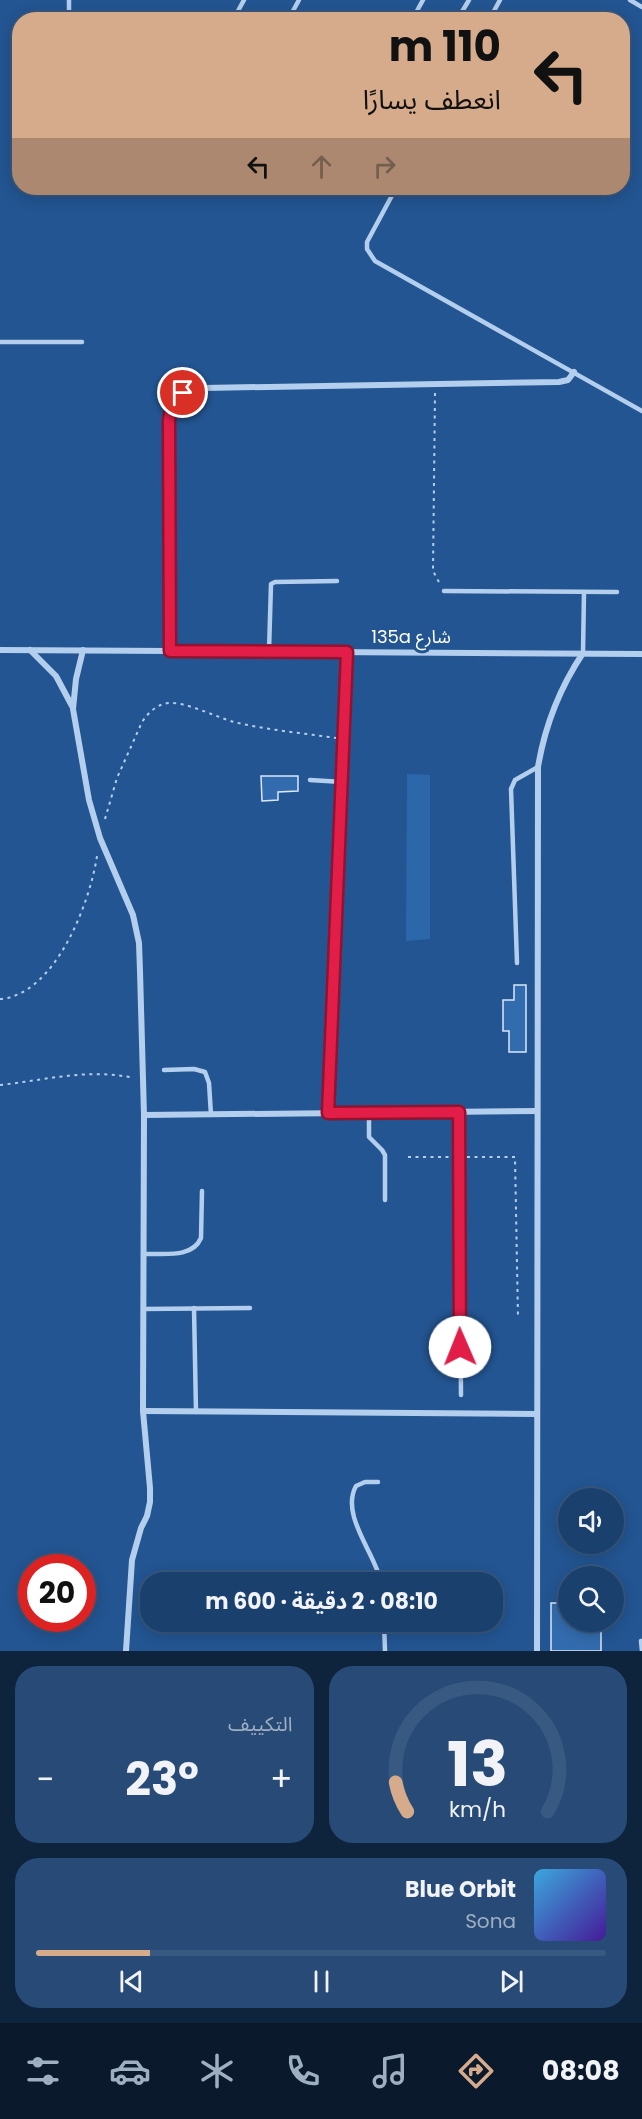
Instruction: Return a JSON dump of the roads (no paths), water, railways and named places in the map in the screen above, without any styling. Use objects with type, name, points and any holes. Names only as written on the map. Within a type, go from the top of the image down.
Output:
[{"type":"street","points":[[170,651],[169,421],[170,410],[175,400],[183,393],[193,389],[559,382],[568,380],[574,372]]},
{"type":"street","name":"135a شارع","points":[[0,650],[642,654]]},
{"type":"street","points":[[30,650],[56,676],[74,709]]},
{"type":"street","points":[[83,650],[76,679],[74,709],[89,800],[100,838],[133,915],[139,943],[144,1115],[143,1411],[150,1502],[132,1560],[126,1651]]},
{"type":"street","points":[[537,1651],[538,767],[543,736],[553,707],[567,676],[583,653]]},
{"type":"street","points":[[144,1115],[537,1111]]},
{"type":"street","points":[[143,1411],[537,1414]]},
{"type":"lane","points":[[630,0],[642,7]]},
{"type":"lane","points":[[392,195],[367,242],[370,256],[375,261],[642,411]]},
{"type":"lane","points":[[0,342],[82,342]]},
{"type":"lane","points":[[269,651],[271,584],[337,581]]},
{"type":"lane","points":[[444,591],[617,592]]},
{"type":"lane","points":[[583,653],[584,592]]},
{"type":"lane","points":[[328,1113],[347,652]]},
{"type":"lane","points":[[517,963],[511,789],[515,780],[538,767]]},
{"type":"lane","points":[[310,780],[342,782]]},
{"type":"lane","points":[[164,1070],[194,1069],[205,1072],[209,1083],[211,1114]]},
{"type":"lane","points":[[459,1112],[461,1395]]},
{"type":"lane","points":[[369,1113],[368,1135],[385,1155],[385,1200]]},
{"type":"lane","points":[[143,1254],[187,1252],[198,1245],[201,1238],[202,1191]]},
{"type":"lane","points":[[194,1308],[196,1412]]},
{"type":"lane","points":[[143,1309],[250,1308]]},
{"type":"lane","points":[[378,1482],[365,1482],[356,1486],[353,1495],[354,1516],[358,1529],[378,1572]]},
{"type":"lane","points":[[384,1632],[385,1651]]},
{"type":"lane","points":[[641,1641],[642,1651]]}]
